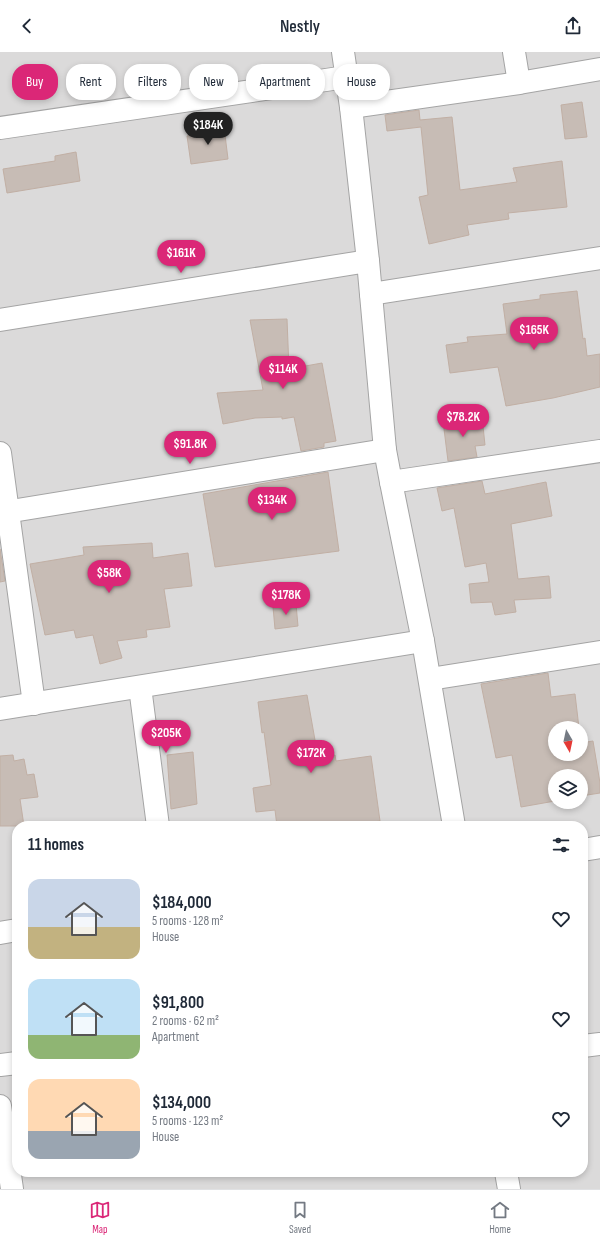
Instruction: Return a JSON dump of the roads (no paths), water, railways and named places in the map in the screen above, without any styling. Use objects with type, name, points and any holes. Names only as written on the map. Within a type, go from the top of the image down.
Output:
[{"type":"street","points":[[343,52],[344,64]]},
{"type":"street","points":[[514,52],[519,83]]},
{"type":"street","points":[[350,107],[519,83],[600,69]]},
{"type":"street","points":[[0,128],[333,79]]},
{"type":"street","points":[[349,100],[368,260],[390,482],[424,642],[453,821]]},
{"type":"street","points":[[371,294],[600,258]]},
{"type":"street","points":[[0,320],[368,260]]},
{"type":"street","points":[[5,512],[386,450]]},
{"type":"street","points":[[390,482],[600,451]]},
{"type":"street","points":[[0,453],[5,512],[34,704]]},
{"type":"street","points":[[0,709],[424,642]]},
{"type":"street","points":[[430,679],[600,652]]},
{"type":"street","points":[[140,687],[157,821]]},
{"type":"street","points":[[588,849],[600,847]]},
{"type":"street","points":[[0,933],[12,931]]},
{"type":"street","points":[[588,1045],[600,1044]]},
{"type":"street","points":[[0,1065],[12,1064]]},
{"type":"street","points":[[0,1106],[12,1189]]}]
